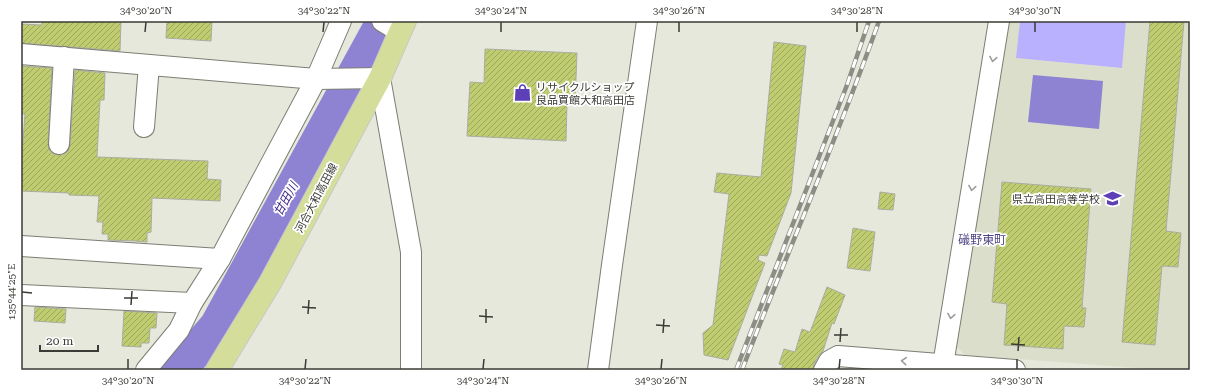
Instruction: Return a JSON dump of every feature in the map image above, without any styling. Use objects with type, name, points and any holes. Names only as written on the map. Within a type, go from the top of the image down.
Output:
[{"type":"main road","name":"河合大和高田線","points":[[217,370],[270,283],[370,78],[394,25]]},
{"type":"street","points":[[146,370],[179,330],[192,304],[220,259],[322,79],[340,21]]},
{"type":"street","points":[[598,370],[647,21]]},
{"type":"street","points":[[943,365],[999,21]]},
{"type":"street","points":[[21,54],[322,79],[370,78],[411,252],[411,370]]},
{"type":"street","points":[[59,144],[64,58]]},
{"type":"street","points":[[144,127],[149,65]]},
{"type":"street","points":[[21,246],[220,259]]},
{"type":"street","points":[[21,294],[192,304]]},
{"type":"street","points":[[824,370],[829,361],[838,356],[1015,370]]},
{"type":"shaded area","name":"県立高田高等学校","points":[[1003,21],[1020,21],[1016,58],[1121,68],[1126,21],[1150,21],[1123,342],[1155,345],[1162,266],[1178,267],[1181,233],[1166,231],[1184,21],[1190,21],[1190,370],[1163,370],[965,355],[954,344]],"holes":[[[1002,182],[1091,189],[1082,308],[1086,308],[1084,327],[1064,326],[1062,349],[1005,345],[1007,304],[992,302]]]},
{"type":"shaded area","points":[[1020,21],[1126,21],[1122,68],[1016,58]]},
{"type":"shaded area","points":[[1033,75],[1103,81],[1099,129],[1028,122]]},
{"type":"building","points":[[42,21],[121,21],[120,51],[21,43],[21,24],[42,25]]},
{"type":"building","points":[[167,21],[212,21],[211,41],[166,38]]},
{"type":"building","points":[[1150,21],[1184,21],[1166,231],[1181,233],[1178,267],[1162,266],[1155,345],[1122,342]]},
{"type":"building","points":[[774,42],[806,46],[791,193],[767,256],[759,255],[758,260],[765,263],[728,360],[704,355],[703,333],[713,325],[729,194],[714,192],[717,173],[761,177]]},
{"type":"building","name":"リサイクルショップ 良品買館大和高田店","points":[[485,49],[577,53],[575,103],[567,103],[566,141],[467,136],[470,82],[484,83]]},
{"type":"building","points":[[21,66],[52,68],[48,143],[49,149],[52,153],[58,155],[64,154],[68,151],[70,145],[75,70],[105,73],[104,100],[100,100],[97,157],[208,161],[207,179],[221,180],[220,201],[152,198],[151,232],[147,233],[147,242],[108,240],[108,234],[102,234],[103,222],[97,222],[99,196],[21,191],[21,154],[25,114],[21,114]]},
{"type":"building","points":[[1002,182],[1091,189],[1082,308],[1086,308],[1084,327],[1064,326],[1063,349],[1004,345],[1007,304],[992,302]]},
{"type":"building","points":[[880,192],[895,194],[893,210],[878,209]]},
{"type":"building","points":[[853,228],[875,232],[870,271],[847,268]]},
{"type":"building","points":[[827,287],[845,295],[834,324],[832,323],[823,351],[814,364],[813,370],[781,370],[783,365],[779,364],[784,349],[795,352],[802,329],[810,332]]},
{"type":"building","points":[[35,307],[66,309],[65,323],[34,321]]},
{"type":"building","points":[[124,311],[157,313],[156,328],[150,328],[149,343],[141,343],[141,347],[122,346]]},
{"type":"waterway","name":"甘田川","points":[[179,370],[217,326],[384,21]]},
{"type":"railway","points":[[736,370],[847,85],[869,21]]},
{"type":"railway","points":[[742,370],[846,109],[879,21]]},
{"type":"place","name":"リサイクルショップ 良品買館大和高田店","points":[[523,93]]},
{"type":"place","name":"県立高田高等学校","points":[[1113,199]]},
{"type":"district","name":"礒野東町","points":[[982,240]]}]
